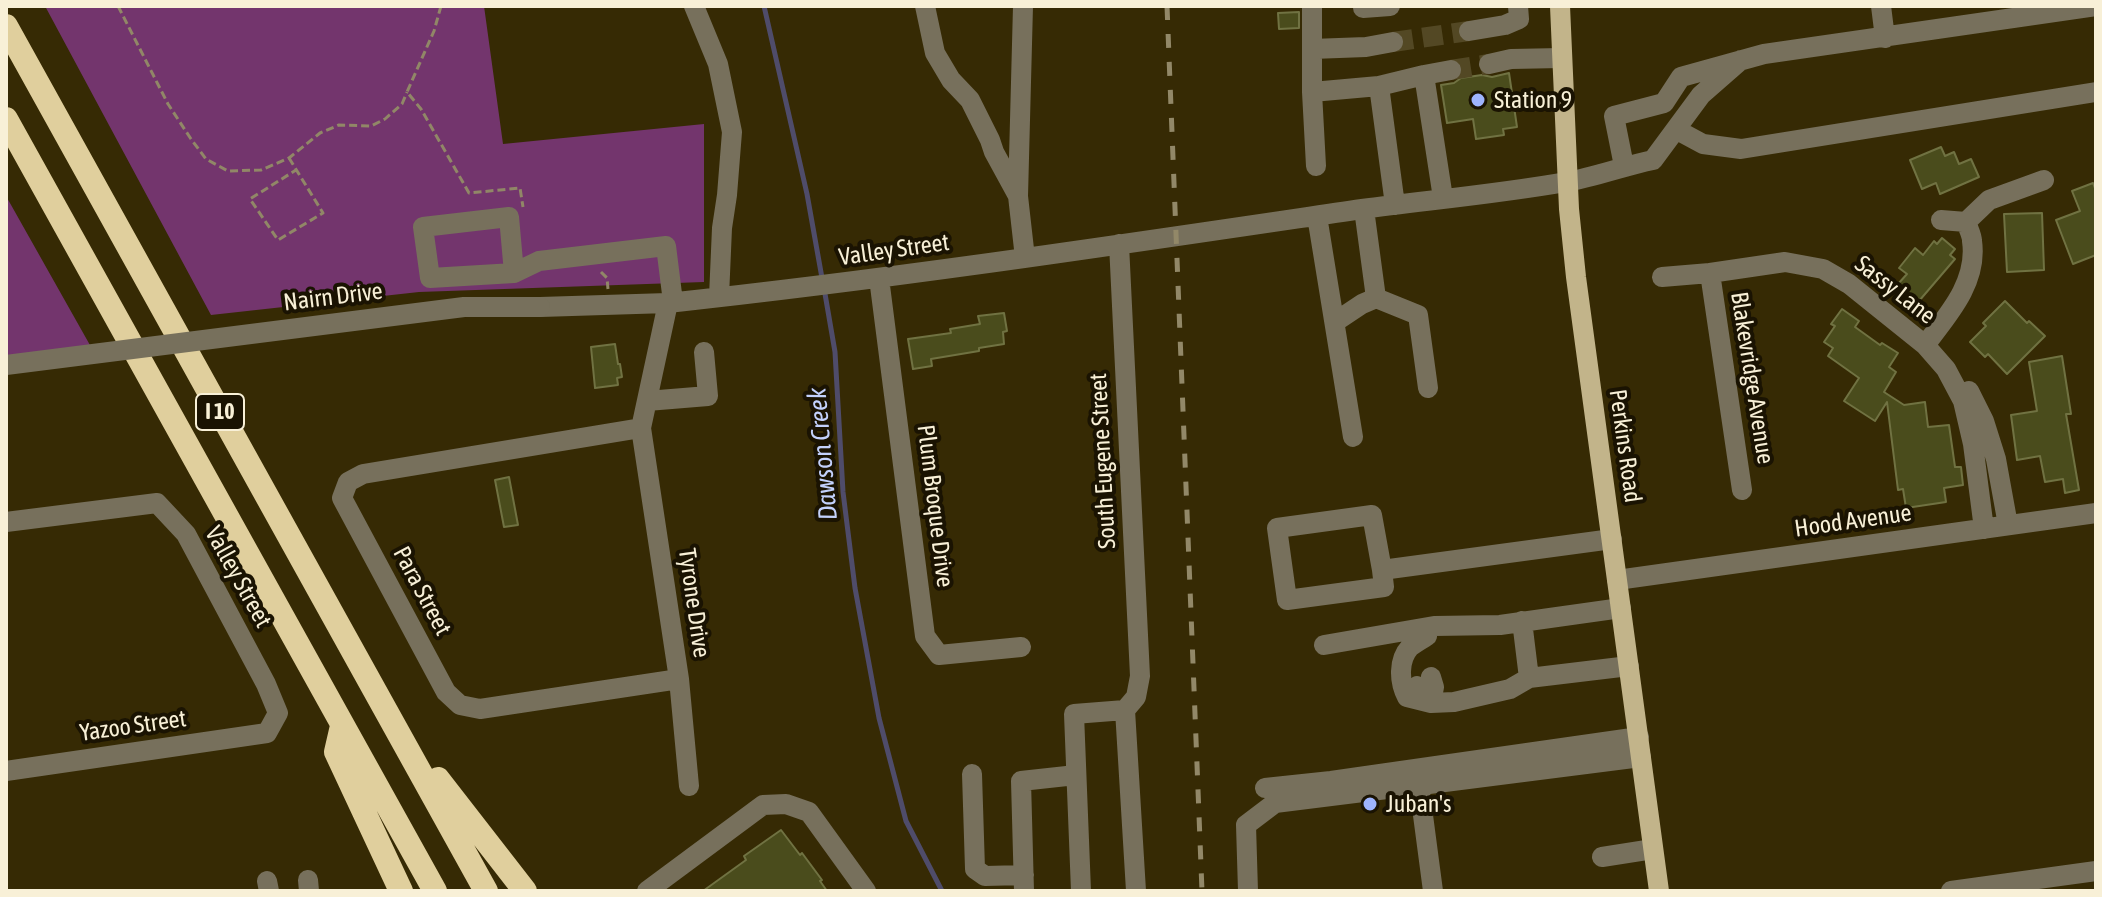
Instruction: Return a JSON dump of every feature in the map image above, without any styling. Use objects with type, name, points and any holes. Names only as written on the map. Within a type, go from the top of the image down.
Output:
[{"type":"highway","points":[[13,6],[49,103]]},
{"type":"highway","name":"I 10","points":[[6,26],[486,891]]},
{"type":"highway","name":"I 10","points":[[6,119],[435,891]]},
{"type":"highway","points":[[391,720],[525,891]]},
{"type":"highway","points":[[342,726],[336,752],[401,891]]},
{"type":"main road","name":"Perkins Road","points":[[1560,6],[1567,182],[1578,297],[1659,891]]},
{"type":"street","points":[[694,6],[718,64],[732,132],[722,228],[719,297]]},
{"type":"street","points":[[925,6],[935,53],[951,80],[970,100],[1018,196]]},
{"type":"street","points":[[1023,6],[1018,196],[1025,258]]},
{"type":"street","points":[[1312,6],[1316,166]]},
{"type":"street","points":[[1363,6],[1390,6]]},
{"type":"street","points":[[1469,31],[1505,25],[1519,19],[1518,6]]},
{"type":"street","points":[[1881,6],[1885,38]]},
{"type":"street","points":[[1624,166],[1614,116],[1664,103],[1681,77],[1764,54],[2096,6]]},
{"type":"street","points":[[1312,49],[1366,47],[1393,42]]},
{"type":"street","points":[[1489,64],[1511,59],[1561,58]]},
{"type":"street","name":"Valley Street","points":[[670,302],[879,278],[1567,182],[1653,160],[1701,95],[1741,60]]},
{"type":"street","points":[[1312,92],[1379,86],[1451,70]]},
{"type":"street","points":[[1424,75],[1443,198]]},
{"type":"street","points":[[1379,86],[1395,205]]},
{"type":"street","points":[[1677,130],[1703,144],[1741,149],[2096,92]]},
{"type":"street","points":[[1941,220],[1966,222],[1989,200],[2044,180]]},
{"type":"street","points":[[1364,209],[1376,298]]},
{"type":"street","points":[[1317,216],[1353,437]]},
{"type":"street","points":[[514,273],[509,217],[423,227],[430,278],[514,273],[539,261],[666,246],[670,302],[641,428]]},
{"type":"street","points":[[1925,345],[1954,307],[1971,268],[1972,241],[1966,222]]},
{"type":"street","name":"South Eugene Street","points":[[1119,244],[1140,676],[1136,697],[1125,710]]},
{"type":"street","name":"Sassy Lane","points":[[1662,277],[1785,262],[1823,269],[1849,284],[1925,345],[1969,390],[1984,421],[1996,459],[2008,525]]},
{"type":"street","name":"Blakevridge Avenue","points":[[1710,273],[1742,490]]},
{"type":"street","name":"Plum Broque Drive","points":[[879,278],[925,636],[939,655],[1021,647]]},
{"type":"street","points":[[1335,322],[1376,298],[1418,315],[1428,388]]},
{"type":"street","name":"Nairn Drive","points":[[6,365],[464,307],[670,302]]},
{"type":"street","points":[[647,401],[708,396],[704,352]]},
{"type":"street","name":"Sassy Lane","points":[[1946,369],[1963,401],[1970,429],[1984,529]]},
{"type":"street","name":"Para Street","points":[[641,428],[363,474],[348,482],[342,498],[446,692],[460,705],[480,709],[679,679]]},
{"type":"street","name":"Tyrone Drive","points":[[641,428],[679,679],[689,786]]},
{"type":"street","name":"Valley Street","points":[[6,522],[157,503],[186,534],[266,684],[278,713],[267,733]]},
{"type":"street","name":"Hood Avenue","points":[[1617,580],[2096,513]]},
{"type":"street","points":[[1372,515],[1382,570],[1384,587],[1287,600],[1277,528],[1372,515]]},
{"type":"street","points":[[1382,570],[1612,539]]},
{"type":"street","points":[[1324,645],[1621,608]]},
{"type":"street","points":[[1522,621],[1529,678]]},
{"type":"street","points":[[1431,631],[1416,656],[1422,674],[1422,697],[1431,703]]},
{"type":"street","points":[[1431,631],[1410,648],[1401,664],[1403,690],[1407,697],[1431,703],[1454,702],[1510,689],[1529,678],[1629,666]]},
{"type":"street","points":[[1081,891],[1074,714],[1125,710],[1136,891]]},
{"type":"street","name":"Yazoo Street","points":[[6,771],[267,733]]},
{"type":"street","points":[[1429,784],[1640,747]]},
{"type":"street","points":[[1265,788],[1640,747]]},
{"type":"street","points":[[972,774],[975,869],[985,876],[1024,883],[1021,781],[1076,775]]},
{"type":"street","points":[[1248,891],[1246,825],[1275,803],[1419,785],[1433,891]]},
{"type":"street","points":[[647,891],[763,805],[786,804],[809,812],[866,891]]},
{"type":"street","points":[[1602,857],[1653,849]]},
{"type":"street","points":[[1951,891],[2096,871]]},
{"type":"path","points":[[118,6],[168,104],[191,139],[206,159],[228,171],[261,170],[289,158],[320,133],[339,125],[371,126],[385,119],[402,104],[434,31],[441,6]]},
{"type":"path","points":[[407,92],[421,109],[469,193],[520,188],[525,217]]},
{"type":"path","points":[[289,158],[323,213],[278,240],[250,199],[296,170]]},
{"type":"path","points":[[601,272],[607,278],[608,289]]},
{"type":"shaded area","points":[[45,6],[484,6],[503,144],[704,124],[704,282],[419,292],[211,315]]},
{"type":"shaded area","points":[[6,196],[95,354],[6,366]]},
{"type":"building","points":[[1299,12],[1299,28],[1279,29],[1278,13]]},
{"type":"building","name":"Station 9","points":[[1509,73],[1517,127],[1503,129],[1504,135],[1476,139],[1473,119],[1447,123],[1441,85],[1454,83],[1461,78]]},
{"type":"building","points":[[1941,147],[1945,156],[1954,152],[1959,164],[1971,159],[1979,177],[1940,194],[1936,183],[1922,189],[1910,160]]},
{"type":"building","points":[[2093,183],[2096,191],[2096,255],[2073,264],[2056,220],[2080,211],[2072,191]]},
{"type":"building","points":[[2042,213],[2044,270],[2007,272],[2004,214]]},
{"type":"building","points":[[1942,238],[1955,249],[1950,255],[1955,259],[1919,301],[1898,284],[1907,274],[1899,268],[1915,248],[1923,255],[1934,241],[1937,244]]},
{"type":"building","points":[[2005,301],[2045,336],[2007,374],[1988,354],[1985,357],[1970,342],[1986,326],[1983,323]]},
{"type":"building","points":[[1842,309],[1859,321],[1855,327],[1880,345],[1882,343],[1898,353],[1889,367],[1896,372],[1884,392],[1904,405],[1925,402],[1928,427],[1949,425],[1955,467],[1961,467],[1963,485],[1944,488],[1946,502],[1906,508],[1903,489],[1898,490],[1887,402],[1875,421],[1844,401],[1859,378],[1828,356],[1833,348],[1824,342],[1835,326],[1831,324]]},
{"type":"building","points":[[1004,313],[1007,331],[1003,332],[1004,344],[931,359],[932,366],[913,369],[908,339],[951,333],[950,329],[980,324],[978,316]]},
{"type":"building","points":[[615,344],[622,377],[617,378],[618,385],[595,388],[591,347]]},
{"type":"building","points":[[2062,356],[2071,414],[2066,414],[2079,490],[2065,493],[2063,479],[2045,482],[2040,456],[2017,460],[2011,415],[2037,411],[2029,362]]},
{"type":"building","points":[[509,477],[518,525],[504,527],[495,480]]},
{"type":"building","points":[[781,830],[800,855],[802,853],[827,891],[703,891],[746,860],[744,856]]},
{"type":"waterway","name":"Dawson Creek","points":[[764,6],[807,194],[822,278]]},
{"type":"waterway","name":"Dawson Creek","points":[[824,288],[835,352],[843,492],[855,588],[879,718],[906,821],[942,891]]},
{"type":"tunnel","points":[[1393,42],[1469,31]]},
{"type":"tunnel","points":[[1451,70],[1489,64]]},
{"type":"railway","points":[[1167,6],[1202,891]]},
{"type":"place","name":"Station 9","points":[[1478,100]]},
{"type":"place","name":"Juban's","points":[[1370,804]]}]
